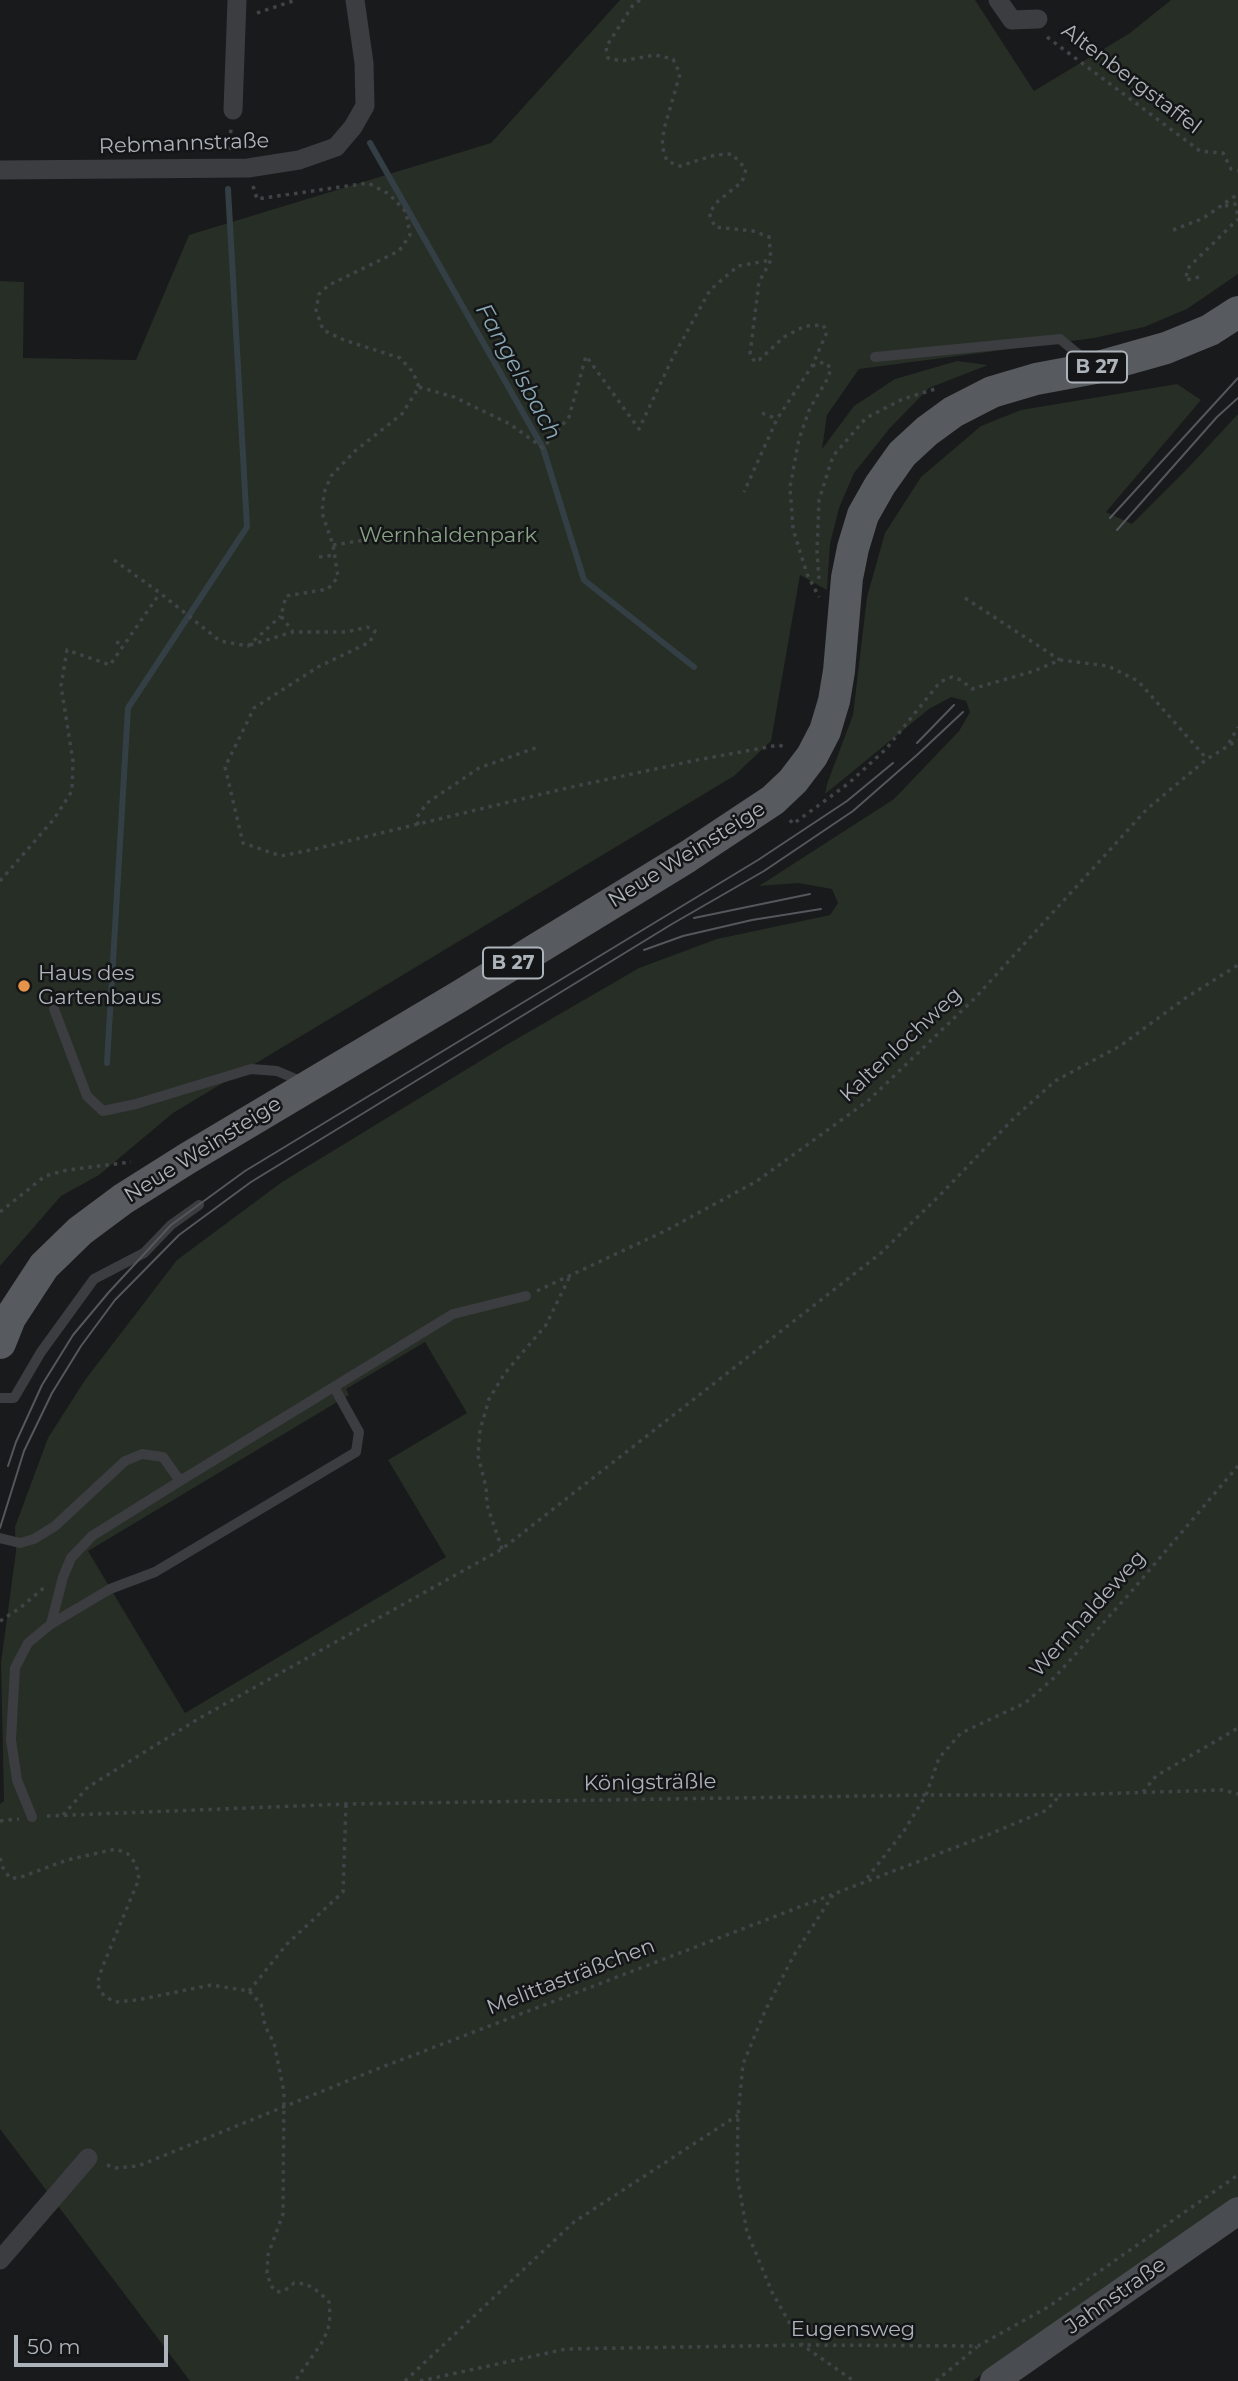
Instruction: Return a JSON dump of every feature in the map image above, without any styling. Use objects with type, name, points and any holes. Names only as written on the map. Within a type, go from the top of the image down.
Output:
[{"type":"main road","name":"Neue Weinsteige","points":[[0,1342],[10,1318],[44,1266],[80,1231],[123,1199],[687,857],[773,800],[793,781],[812,756],[825,731],[834,701],[847,578],[863,515],[902,454],[927,431],[953,412],[992,393],[1036,379],[1095,368],[1166,348],[1210,330],[1238,312]]},
{"type":"main road","name":"Jahnstraße","points":[[997,2380],[1238,2211]]},
{"type":"street","name":"Rebmannstraße","points":[[0,170],[248,168],[299,160],[336,147],[353,127],[365,106],[364,63],[355,0]]},
{"type":"street","points":[[998,0],[1012,20],[1037,24]]},
{"type":"street","points":[[233,110],[238,9]]},
{"type":"street","points":[[0,2260],[88,2158]]},
{"type":"lane","points":[[875,357],[1060,339],[1095,368]]},
{"type":"lane","points":[[54,1009],[87,1096],[103,1111],[136,1104],[251,1069],[277,1070],[310,1085]]},
{"type":"lane","points":[[0,1398],[14,1398],[41,1352],[94,1279],[144,1254],[171,1225],[199,1205]]},
{"type":"lane","points":[[51,1624],[63,1577],[71,1558],[92,1536],[453,1314],[526,1296]]},
{"type":"lane","points":[[32,1817],[17,1780],[12,1740],[15,1668],[28,1643],[51,1624],[110,1589],[155,1572],[356,1452],[359,1432],[334,1387]]},
{"type":"lane","points":[[0,1538],[20,1544],[34,1539],[55,1526],[125,1461],[142,1454],[163,1457],[180,1481]]},
{"type":"path","points":[[238,9],[296,0]]},
{"type":"path","points":[[640,0],[606,47],[608,58],[621,61],[655,55],[673,58],[680,75],[664,129],[662,146],[667,162],[680,166],[715,155],[732,154],[746,169],[742,182],[718,201],[709,213],[715,227],[769,237],[771,260],[759,282],[750,354],[755,362],[784,337],[805,326],[823,324],[827,332],[812,366],[777,419],[744,492]]},
{"type":"path","name":"Altenbergstaffel","points":[[1037,24],[1200,151],[1223,153],[1231,169],[1238,171]]},
{"type":"path","points":[[227,168],[233,110]]},
{"type":"path","points":[[268,197],[368,183],[389,194],[406,212],[410,235],[399,251],[329,285],[319,294],[317,310],[323,330],[344,340],[400,358],[413,372],[419,387]]},
{"type":"path","points":[[1173,230],[1202,219],[1238,194]]},
{"type":"path","points":[[1199,277],[1186,280],[1187,270],[1238,218],[1235,204],[1223,206]]},
{"type":"path","points":[[419,387],[454,397],[510,424],[542,448],[569,416],[586,356],[639,429],[672,359],[710,290],[738,266],[771,260]]},
{"type":"path","points":[[812,366],[824,362],[831,368],[810,408],[799,439],[790,487],[793,529],[807,574],[821,602]]},
{"type":"path","points":[[248,646],[281,616],[286,596],[328,589],[338,577],[333,545],[322,513],[324,493],[331,476],[355,451],[402,414],[419,387]]},
{"type":"path","points":[[762,413],[777,419]]},
{"type":"path","points":[[333,545],[429,530]]},
{"type":"path","points":[[318,557],[335,555]]},
{"type":"path","points":[[114,560],[220,641],[248,646],[293,632],[347,632],[367,627],[375,631],[370,642],[318,667],[254,708],[225,767],[243,844],[281,856],[568,788],[779,745],[812,756]]},
{"type":"path","points":[[0,881],[54,819],[72,791],[73,761],[61,686],[67,649],[110,665],[160,593]]},
{"type":"path","points":[[965,598],[1060,660],[1108,666],[1138,681],[1208,759]]},
{"type":"path","points":[[281,616],[293,632]]},
{"type":"path","points":[[116,642],[123,645]]},
{"type":"path","points":[[773,800],[793,824],[849,783],[886,749],[940,682],[952,677],[972,689],[1034,671],[1060,660]]},
{"type":"path","points":[[1228,745],[1238,727]]},
{"type":"path","name":"Kaltenlochweg","points":[[526,1296],[667,1230],[757,1181],[869,1100],[975,998],[1147,809],[1208,759],[1238,740]]},
{"type":"path","points":[[418,825],[416,817],[427,803],[479,768],[538,747]]},
{"type":"path","points":[[571,1274],[546,1325],[505,1373],[489,1399],[480,1430],[478,1456],[486,1487],[487,1506],[502,1549],[881,1254],[1015,1117],[1055,1081],[1119,1046],[1238,965]]},
{"type":"path","points":[[0,1212],[44,1176],[67,1170],[131,1162]]},
{"type":"path","name":"Wernhaldeweg","points":[[865,1880],[904,1831],[926,1795],[939,1758],[961,1733],[1025,1703],[1055,1677],[1130,1594],[1238,1466]]},
{"type":"path","name":"Königsträßle","points":[[502,1549],[198,1719],[88,1787],[63,1815],[346,1804],[1060,1795],[1223,1790],[1238,1794]]},
{"type":"path","points":[[0,1621],[50,1582],[63,1577]]},
{"type":"path","points":[[1143,1792],[1156,1776],[1238,1728]]},
{"type":"path","name":"Melittasträßchen","points":[[88,2158],[115,2168],[138,2166],[372,2071],[990,1834],[1047,1810],[1060,1795]]},
{"type":"path","points":[[249,1991],[287,1944],[343,1892],[346,1804]]},
{"type":"path","points":[[0,1858],[10,1878],[19,1878],[67,1860],[116,1849],[128,1854],[136,1864],[139,1879],[97,1984],[104,1996],[115,2002],[137,2000],[211,1985],[249,1991],[261,2004],[265,2026],[274,2043],[284,2092],[283,2214],[268,2255],[267,2273],[271,2287],[277,2292],[284,2291],[294,2283],[306,2284],[329,2302],[328,2330],[295,2381]]},
{"type":"path","points":[[835,1893],[794,1955],[765,2011],[743,2064],[738,2115],[737,2176],[747,2232],[772,2292],[802,2345],[854,2381]]},
{"type":"path","points":[[405,2381],[574,2222],[738,2115]]},
{"type":"path","name":"Eugensweg","points":[[420,2381],[566,2349],[802,2345],[978,2346],[1048,2307],[1238,2175]]},
{"type":"path","points":[[936,2381],[978,2346]]},
{"type":"green space","name":"Wernhaldenpark","points":[[620,0],[975,0],[1034,91],[1130,33],[1171,0],[1238,0],[1238,274],[1187,309],[1144,327],[1094,338],[859,369],[827,415],[822,449],[854,406],[895,379],[957,361],[988,365],[929,388],[890,428],[854,473],[839,508],[830,544],[827,590],[800,575],[771,741],[734,776],[173,1113],[99,1175],[61,1196],[0,1266],[0,281],[24,282],[23,358],[136,360],[189,235],[491,143]]},
{"type":"green space","points":[[1177,384],[1201,400],[1106,512],[1132,524],[1238,414],[1238,2199],[1010,2353],[973,2381],[190,2381],[0,2129],[0,1804],[4,1801],[1,1663],[16,1551],[15,1527],[48,1438],[85,1380],[177,1260],[282,1182],[508,1044],[639,968],[717,939],[830,915],[838,903],[832,889],[798,883],[759,886],[894,799],[959,731],[970,712],[966,701],[951,697],[929,709],[825,794],[853,715],[867,597],[885,533],[921,477],[981,426],[1021,410]],"holes":[[[425,1342],[467,1413],[388,1460],[446,1557],[185,1713],[88,1551],[349,1395],[346,1389]]]},
{"type":"waterway","name":"Fangelsbach","points":[[370,143],[543,448],[584,580],[694,667]]},
{"type":"waterway","points":[[107,1063],[128,708],[247,527],[228,189]]},
{"type":"tram line","points":[[1110,518],[1238,378]]},
{"type":"tram line","points":[[1117,530],[1217,417],[1238,398]]},
{"type":"tram line","points":[[917,743],[954,705]]},
{"type":"tram line","points":[[0,1528],[24,1451],[52,1393],[81,1346],[115,1300],[179,1235],[251,1182],[672,924],[764,871],[853,811],[963,712]]},
{"type":"tram line","points":[[8,1466],[42,1385],[73,1335],[171,1225],[245,1171],[758,860],[847,801],[893,763]]},
{"type":"tram line","points":[[694,918],[810,894]]},
{"type":"tram line","points":[[644,950],[683,936],[752,920],[821,909]]},
{"type":"place","name":"Haus des Gartenbaus","points":[[24,986]]}]
